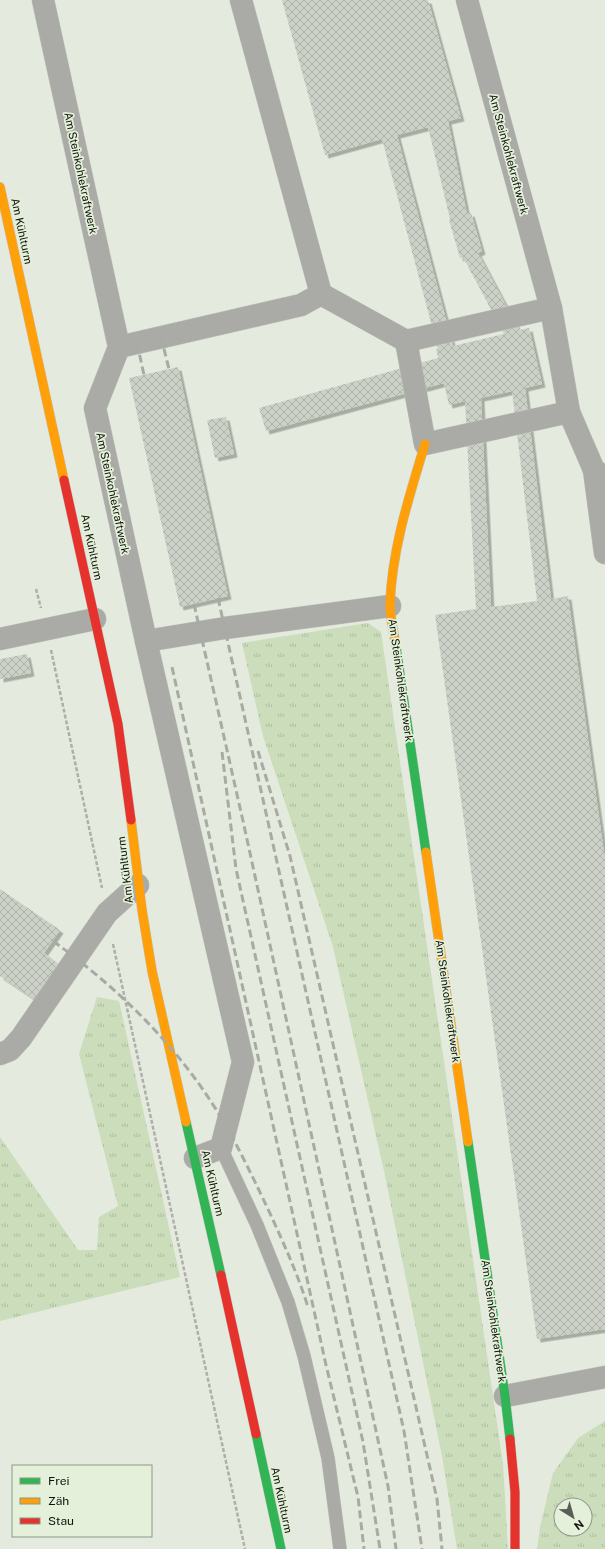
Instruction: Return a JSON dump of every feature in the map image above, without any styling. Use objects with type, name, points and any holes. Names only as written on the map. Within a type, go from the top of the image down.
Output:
[{"type":"street","name":"Am Steinkohlekraftwerk","points":[[43,0],[119,347],[95,408],[146,642],[243,1062],[221,1148]]},
{"type":"street","points":[[242,0],[321,294],[406,340],[551,308]]},
{"type":"street","name":"Am Steinkohlekraftwerk","points":[[467,0],[551,308],[569,412],[599,473],[605,553]]},
{"type":"street","name":"Am Kühlturm","points":[[0,187],[118,724],[129,792],[138,885],[151,969],[166,1044],[195,1158],[281,1549]]},
{"type":"street","points":[[119,347],[301,305],[321,294]]},
{"type":"street","name":"Am Steinkohlekraftwerk","points":[[406,340],[425,444],[398,536],[392,568],[390,606],[505,1396],[515,1492],[515,1549]]},
{"type":"street","points":[[425,444],[569,412]]},
{"type":"street","name":"Am Steinkohlekraftwerk","points":[[146,642],[226,628],[390,606]]},
{"type":"street","points":[[0,639],[95,619]]},
{"type":"street","points":[[0,1054],[10,1050],[21,1038],[107,912],[138,885]]},
{"type":"street","points":[[195,1158],[221,1148]]},
{"type":"street","name":"Am Steinkohlekraftwerk","points":[[505,1396],[605,1377]]},
{"type":"lane","points":[[221,1148],[257,1225],[288,1302],[304,1356],[328,1458],[340,1549]]},
{"type":"path","points":[[47,629],[124,999],[245,1549]]},
{"type":"green space","points":[[368,623],[381,632],[503,1464],[508,1549],[457,1549],[442,1456],[384,1171],[333,947],[263,736],[242,643]]},
{"type":"green space","points":[[97,997],[119,1001],[180,1277],[0,1321],[0,1137],[78,1250],[97,1250],[99,1217],[118,1206],[79,1054]]},
{"type":"green space","points":[[605,1421],[605,1549],[537,1549],[540,1527],[553,1473],[578,1438]]},
{"type":"building","points":[[282,0],[428,0],[461,118],[448,121],[467,214],[471,213],[482,251],[478,253],[519,330],[529,328],[542,384],[525,388],[551,599],[568,596],[605,860],[605,1329],[537,1339],[435,615],[476,609],[465,401],[449,405],[444,383],[266,431],[259,408],[438,358],[436,349],[438,349],[382,139],[325,155]],"holes":[[[428,127],[449,220],[460,258],[463,257],[504,334],[453,346],[397,135]],[[512,391],[537,601],[491,607],[481,398]]]},
{"type":"building","points":[[178,367],[228,596],[180,607],[129,378]]},
{"type":"building","points":[[226,417],[234,454],[215,458],[207,420]]},
{"type":"building","points":[[27,654],[31,673],[0,679],[0,659]]},
{"type":"building","points":[[0,889],[60,930],[44,953],[59,964],[34,999],[0,976]]},
{"type":"railway","points":[[161,337],[169,369]]},
{"type":"railway","points":[[137,343],[144,375]]},
{"type":"railway","points":[[218,598],[404,1431],[422,1549]]},
{"type":"railway","points":[[194,604],[243,821],[388,1486],[396,1549]]},
{"type":"railway","points":[[172,667],[326,1365],[358,1497],[364,1549]]},
{"type":"railway","points":[[258,751],[290,856],[437,1499],[442,1549]]},
{"type":"railway","points":[[222,752],[236,869],[363,1442],[380,1549]]},
{"type":"railway","points":[[53,941],[79,960],[127,1002],[172,1049],[192,1074],[227,1128],[248,1168],[284,1245],[308,1307]]},
{"type":"traffic: fast","points":[[396,647],[426,852]]},
{"type":"traffic: fast","points":[[186,1122],[221,1275]]},
{"type":"traffic: fast","points":[[468,1142],[510,1439]]},
{"type":"traffic: fast","points":[[256,1434],[281,1549]]},
{"type":"traffic: slow","points":[[0,187],[64,480]]},
{"type":"traffic: slow","points":[[396,647],[391,620],[391,584],[402,523],[425,444]]},
{"type":"traffic: slow","points":[[131,820],[142,910],[152,971],[186,1122]]},
{"type":"traffic: slow","points":[[426,852],[468,1142]]},
{"type":"traffic: jam","points":[[64,480],[118,724],[131,820]]},
{"type":"traffic: jam","points":[[221,1275],[256,1434]]},
{"type":"traffic: jam","points":[[510,1439],[515,1492],[515,1549]]}]
